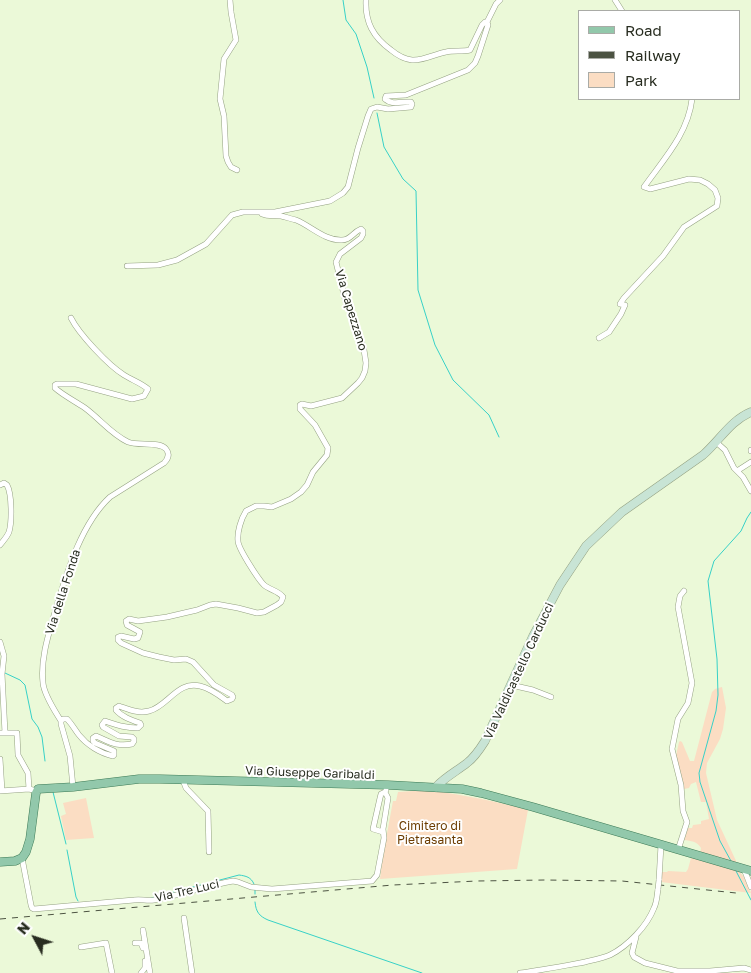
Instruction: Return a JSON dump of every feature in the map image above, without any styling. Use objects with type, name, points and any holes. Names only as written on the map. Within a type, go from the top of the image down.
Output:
[{"type":"main road","name":"Via Giuseppe Garibaldi","points":[[33,790],[140,779],[386,789],[436,787],[462,789],[744,869]]},
{"type":"main road","points":[[0,862],[15,861],[22,858],[29,846],[33,790]]},
{"type":"street","points":[[230,0],[236,40],[224,59],[220,99],[224,116],[226,156],[231,167],[237,170]]},
{"type":"street","points":[[366,0],[366,11],[372,30],[380,43],[398,56],[411,60],[448,52],[470,50],[482,25],[487,22]]},
{"type":"street","points":[[127,266],[158,265],[176,260],[206,244],[232,215],[243,212],[275,212],[330,201],[340,196],[348,187],[371,109],[377,107],[388,109],[411,107],[411,102],[393,103],[387,101],[386,96],[406,95],[468,70],[478,56],[487,29],[487,22],[500,0]]},
{"type":"street","points":[[599,338],[609,332],[621,314],[625,305],[620,304],[624,298],[663,256],[684,227],[717,206],[718,198],[715,190],[700,180],[689,179],[650,189],[644,187],[674,147],[686,123],[692,100]]},
{"type":"street","name":"Via Capezzano","points":[[61,721],[67,719],[88,744],[113,756],[114,751],[95,743],[93,738],[96,736],[114,744],[132,744],[134,739],[119,736],[104,727],[102,725],[103,722],[135,728],[141,725],[118,713],[116,708],[119,706],[132,711],[154,710],[176,692],[194,685],[228,700],[232,699],[232,694],[214,684],[193,662],[159,658],[142,653],[121,643],[118,637],[138,638],[140,632],[127,626],[126,621],[129,619],[138,621],[167,617],[216,604],[257,613],[264,612],[277,605],[283,597],[263,584],[238,545],[238,533],[246,511],[256,506],[272,507],[291,499],[307,485],[313,472],[327,455],[328,448],[312,421],[300,409],[300,405],[311,406],[342,398],[362,378],[366,363],[364,350],[355,322],[346,303],[336,262],[340,254],[361,238],[363,231],[361,229],[351,238],[340,240],[324,236],[296,220],[280,216],[264,216],[263,212]]},
{"type":"street","name":"Via della Fonda","points":[[61,721],[43,685],[43,659],[49,632],[75,551],[103,503],[164,463],[168,455],[167,450],[162,446],[136,444],[120,437],[106,428],[84,407],[55,388],[57,384],[76,384],[132,399],[144,396],[148,389],[123,375],[106,360],[85,338],[71,318]]},
{"type":"street","name":"Via Valdicastello Carducci","points":[[436,787],[467,763],[480,749],[490,732],[532,636],[560,585],[586,546],[622,512],[691,464],[710,449],[736,420],[751,412]]},
{"type":"street","points":[[716,442],[725,450],[734,468],[743,477],[751,491]]},
{"type":"street","points":[[737,471],[751,462]]},
{"type":"street","points":[[0,485],[7,485],[10,500],[9,531],[0,546]]},
{"type":"street","points":[[678,850],[686,822],[681,785],[672,749],[678,719],[688,703],[692,683],[678,607],[680,596],[684,591]]},
{"type":"street","points":[[0,642],[4,656],[2,733],[17,733],[18,755],[28,773],[33,790]]},
{"type":"street","points":[[511,685],[551,697]]},
{"type":"street","points":[[61,721],[70,756],[73,787]]},
{"type":"street","points":[[0,760],[1,791]]},
{"type":"street","points":[[183,780],[186,788],[208,811],[210,852]]},
{"type":"street","name":"Via Tre Luci","points":[[383,832],[373,828],[381,794],[386,789]]},
{"type":"street","name":"Via Tre Luci","points":[[22,858],[32,908],[77,906],[138,899],[151,900],[233,881],[251,887],[272,888],[372,881],[377,875],[384,838],[383,832],[388,798],[386,789]]},
{"type":"street","name":"Via Giuseppe Garibaldi","points":[[1,791],[33,790]]},
{"type":"street","points":[[520,973],[608,956],[636,936],[654,908],[659,880],[661,845]]},
{"type":"street","points":[[744,869],[751,887]]},
{"type":"street","points":[[184,918],[192,973]]},
{"type":"street","points":[[143,930],[150,973]]},
{"type":"street","points":[[636,936],[632,953],[634,957],[645,963],[677,972],[744,968],[751,970]]},
{"type":"street","points":[[82,947],[106,943],[112,973]]},
{"type":"street","points":[[135,943],[142,943],[146,967],[141,973]]},
{"type":"street","points":[[563,973],[564,966]]},
{"type":"green space","points":[[722,687],[726,708],[723,729],[720,739],[707,763],[706,773],[717,820],[737,863],[700,855],[701,848],[698,844],[684,840],[688,828],[692,828],[693,825],[701,824],[701,821],[709,819],[706,802],[701,802],[696,782],[691,784],[689,788],[684,789],[675,760],[680,741],[690,761],[694,761],[712,692]]},
{"type":"green space","name":"Cimitero di Pietrasanta","points":[[429,790],[479,798],[528,810],[517,869],[380,879],[393,801],[396,801],[398,792]]},
{"type":"green space","points":[[86,798],[94,838],[66,840],[61,816],[66,814],[63,803]]},
{"type":"green space","points":[[691,858],[739,871],[744,877],[751,893],[661,882],[662,872],[686,872]]},
{"type":"waterway","points":[[343,0],[346,20],[356,34],[367,67],[374,98]]},
{"type":"waterway","points":[[377,113],[384,147],[403,179],[416,191],[418,290],[435,345],[453,380],[489,415],[499,437]]},
{"type":"waterway","points":[[731,861],[720,841],[700,782],[699,773],[716,711],[718,695],[717,659],[708,581],[714,561],[741,531],[751,512]]},
{"type":"waterway","points":[[5,673],[20,680],[25,685],[32,719],[42,737],[45,761]]},
{"type":"waterway","points":[[53,792],[66,844]]},
{"type":"waterway","points":[[67,850],[78,901]]},
{"type":"waterway","points":[[736,871],[751,900]]},
{"type":"waterway","points":[[151,898],[239,875],[248,877],[254,884]]},
{"type":"waterway","points":[[255,902],[258,913],[268,920],[422,973]]},
{"type":"railway","points":[[0,919],[393,885],[477,881],[622,881],[736,893]]}]
